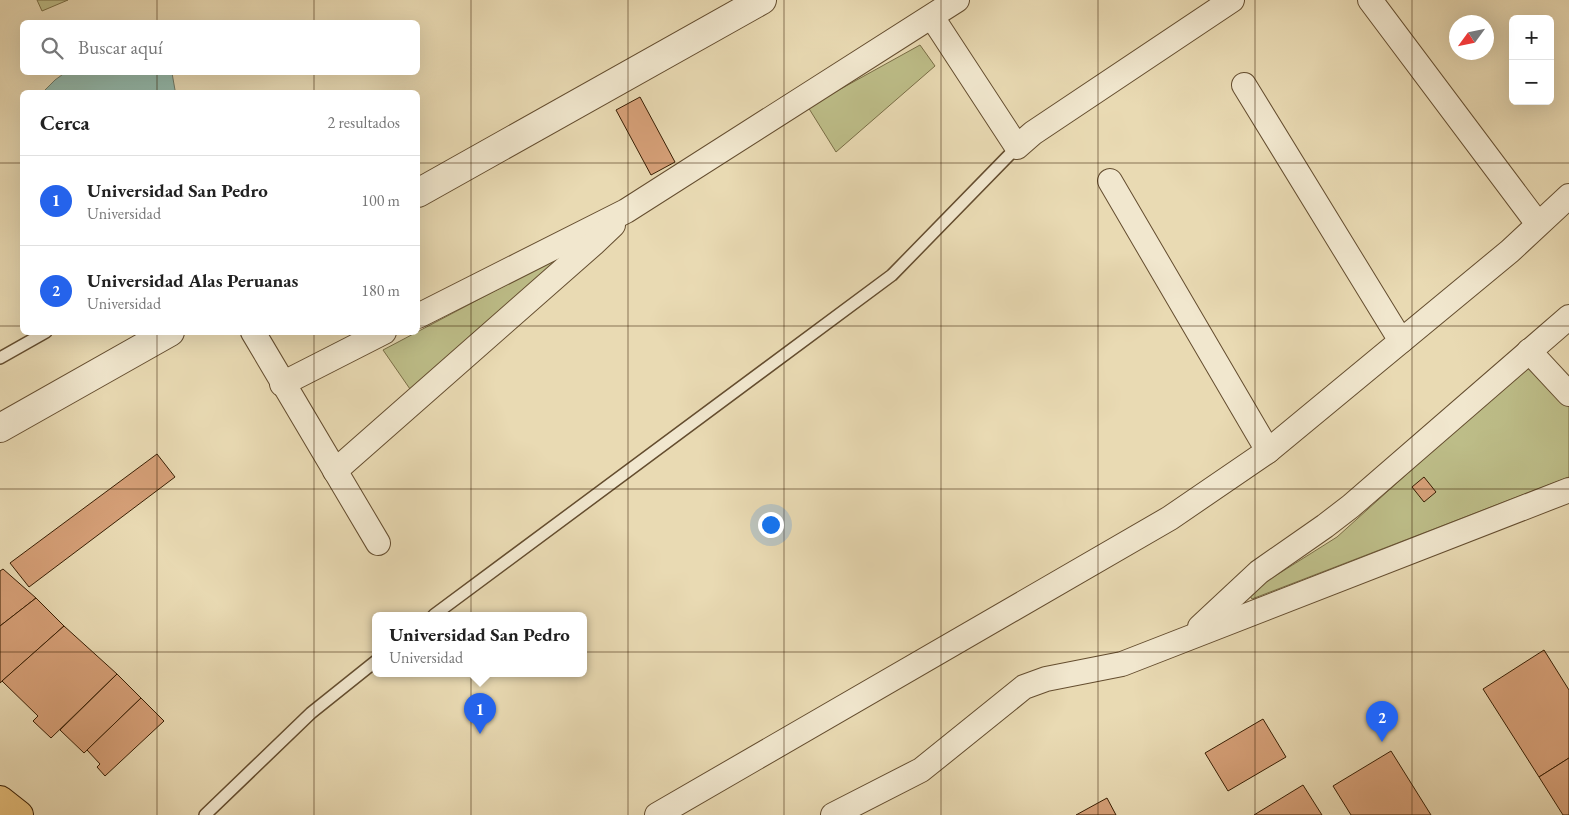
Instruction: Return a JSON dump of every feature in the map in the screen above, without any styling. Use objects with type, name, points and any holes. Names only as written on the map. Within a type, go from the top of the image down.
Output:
[{"type":"highway","points":[[0,800],[18,815]]},
{"type":"street","points":[[420,192],[734,11],[762,0]]},
{"type":"street","points":[[420,315],[626,211],[957,0]]},
{"type":"street","points":[[932,17],[1017,146],[1232,0]]},
{"type":"street","points":[[1370,0],[1538,224]]},
{"type":"street","points":[[1244,85],[1402,341]]},
{"type":"street","points":[[1110,181],[1268,451]]},
{"type":"street","points":[[657,815],[1170,518],[1268,451],[1510,251],[1569,196]]},
{"type":"street","points":[[335,471],[593,244],[626,211]]},
{"type":"street","points":[[1192,636],[1259,572],[1325,526],[1350,506],[1569,318]]},
{"type":"street","points":[[0,428],[165,335]]},
{"type":"street","points":[[255,335],[378,543]]},
{"type":"street","points":[[282,384],[378,335]]},
{"type":"street","points":[[1529,351],[1569,394]]},
{"type":"street","points":[[832,815],[921,770],[1024,687],[1046,679],[1122,664],[1569,490]]},
{"type":"lane","points":[[438,612],[892,275],[1017,146]]},
{"type":"lane","points":[[0,358],[41,335]]},
{"type":"lane","points":[[205,815],[311,713],[372,663]]},
{"type":"green space","points":[[37,0],[68,0],[42,11]]},
{"type":"green space","points":[[920,45],[935,66],[836,152],[808,107]]},
{"type":"green space","points":[[576,248],[410,389],[383,350],[411,335],[420,335],[420,330]]},
{"type":"green space","points":[[1529,364],[1569,405],[1569,477],[1252,599],[1248,593],[1337,537]]},
{"type":"shaded area","points":[[62,75],[172,75],[175,90],[45,90]]},
{"type":"building","points":[[640,97],[675,162],[651,175],[616,110]]},
{"type":"building","points":[[157,454],[175,477],[29,587],[10,563]]},
{"type":"building","points":[[1424,477],[1436,492],[1424,502],[1412,487]]},
{"type":"building","points":[[3,569],[36,598],[0,626],[0,571]]},
{"type":"building","points":[[36,598],[64,626],[0,683],[0,626]]},
{"type":"building","points":[[64,626],[117,674],[51,738],[33,721],[38,716],[2,681]]},
{"type":"building","points":[[1544,650],[1569,690],[1569,758],[1539,777],[1483,689]]},
{"type":"building","points":[[117,674],[141,698],[84,753],[60,730]]},
{"type":"building","points":[[141,698],[164,721],[105,776],[97,767],[100,764],[87,750]]},
{"type":"building","points":[[1263,719],[1286,757],[1228,791],[1205,753]]},
{"type":"building","points":[[1391,751],[1431,815],[1351,815],[1333,786]]},
{"type":"building","points":[[1569,758],[1569,815],[1563,815],[1539,777]]},
{"type":"building","points":[[1303,785],[1322,815],[1254,815]]},
{"type":"building","points":[[1107,798],[1116,815],[1076,815]]},
{"type":"place","name":"Universidad San Pedro","points":[[480,734]]},
{"type":"place","name":"Universidad Alas Peruanas","points":[[1382,742]]}]
